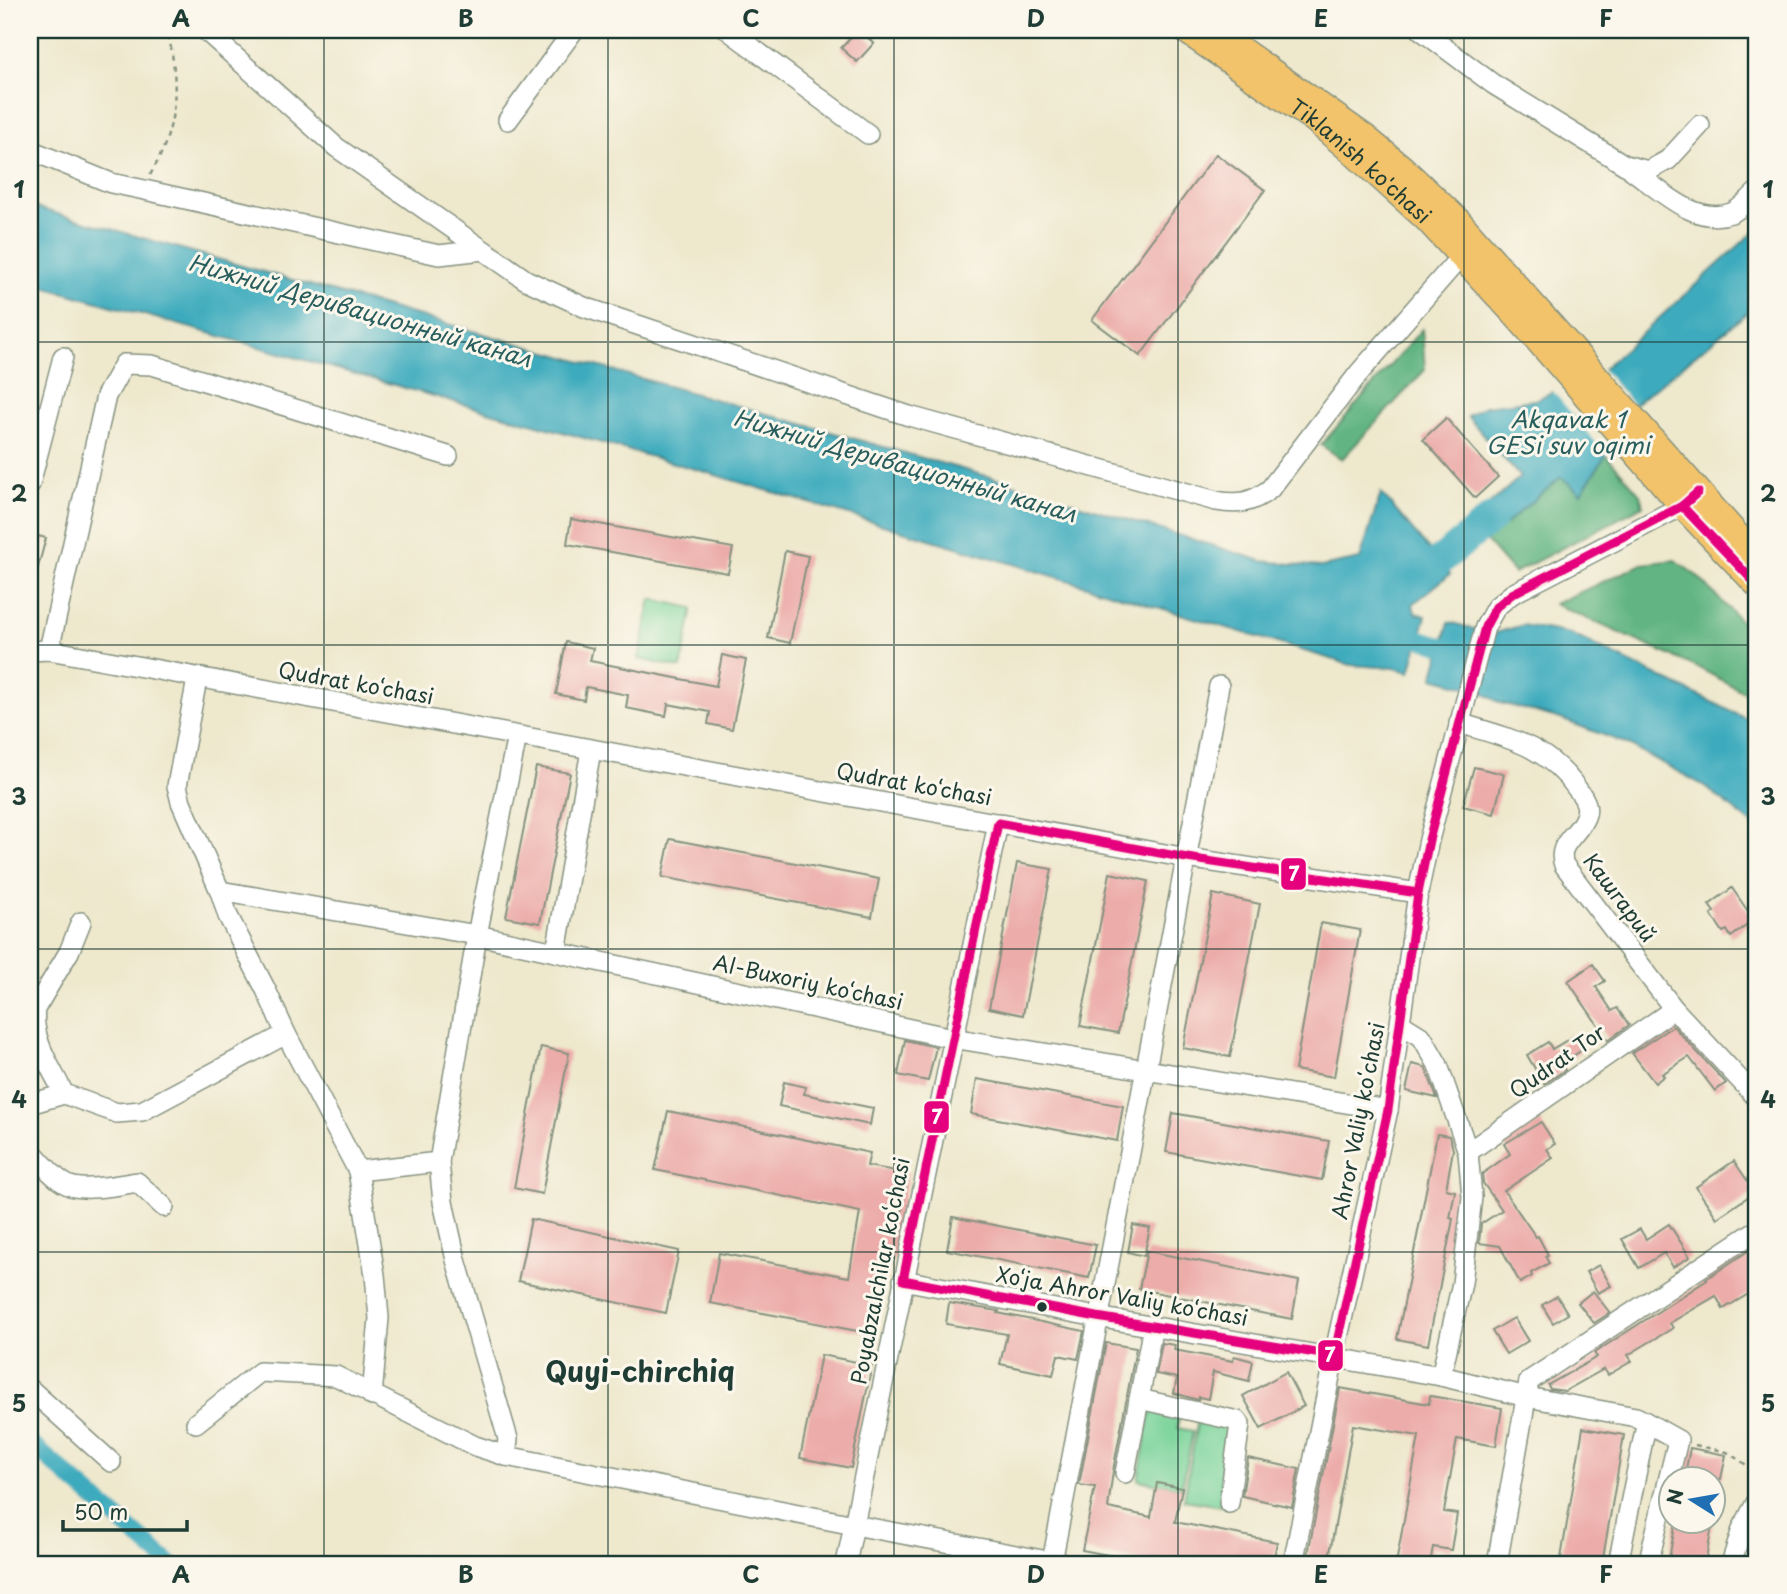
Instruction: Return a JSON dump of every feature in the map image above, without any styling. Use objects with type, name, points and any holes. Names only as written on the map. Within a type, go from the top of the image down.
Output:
[{"type":"main road","name":"Tiklanish ko'chasi","points":[[1184,30],[1333,136],[1408,202],[1469,246],[1690,499]]},
{"type":"main road","points":[[1213,30],[1364,136],[1403,168],[1469,246]]},
{"type":"main road","points":[[1690,499],[1757,557]]},
{"type":"main road","points":[[1690,499],[1757,585]]},
{"type":"street","points":[[205,30],[336,147],[526,280],[584,307],[895,411],[1216,501],[1243,504],[1259,498],[1270,489],[1359,373],[1469,246]]},
{"type":"street","points":[[508,120],[573,30]]},
{"type":"street","points":[[728,30],[868,134]]},
{"type":"street","points":[[1421,30],[1493,84],[1625,165],[1684,206],[1711,218],[1733,213],[1757,192]]},
{"type":"street","points":[[1625,165],[1648,171],[1668,160],[1700,125]]},
{"type":"street","points":[[30,150],[111,183],[439,255],[483,250]]},
{"type":"street","points":[[30,484],[63,357]]},
{"type":"street","name":"Qudrat ko‘chasi","points":[[448,456],[152,365],[124,364],[106,396],[39,651],[1187,858],[1418,893]]},
{"type":"street","points":[[1418,893],[1429,840],[1485,627],[1496,607],[1512,594],[1690,499]]},
{"type":"street","points":[[197,679],[177,786],[181,802],[228,916],[358,1171],[375,1275],[379,1318],[372,1395]]},
{"type":"street","points":[[196,1423],[260,1372],[337,1376],[475,1446],[506,1456],[1058,1563],[1097,1317],[1219,686]]},
{"type":"street","name":"Кашгарий","points":[[1459,723],[1508,738],[1544,754],[1564,771],[1586,803],[1587,810],[1584,820],[1565,844],[1561,857],[1564,865],[1674,1009],[1757,1098]]},
{"type":"street","points":[[506,1456],[508,1439],[456,1260],[443,1202],[439,1162],[477,935],[517,736]]},
{"type":"street","points":[[556,952],[591,750]]},
{"type":"street","name":"Poyabzalchilar ko‘chasi","points":[[846,1564],[998,823]]},
{"type":"street","name":"Al-Buxoriy ko‘chasi","points":[[219,891],[477,935],[952,1038],[1388,1110]]},
{"type":"street","name":"Ahror Valiy koʻchasi","points":[[1334,1356],[1388,1110],[1418,893]]},
{"type":"street","points":[[64,1094],[37,1040],[34,1019],[35,1009],[69,952],[81,922]]},
{"type":"street","name":"Qudrat Tor","points":[[1468,1152],[1674,1009]]},
{"type":"street","points":[[1401,1024],[1422,1037],[1438,1065],[1468,1152],[1472,1197],[1462,1283],[1441,1376]]},
{"type":"street","points":[[30,1104],[64,1094],[117,1113],[142,1111],[286,1034]]},
{"type":"street","points":[[30,1150],[58,1179],[69,1186],[89,1188],[137,1182],[164,1208]]},
{"type":"street","points":[[358,1171],[439,1162]]},
{"type":"street","points":[[1497,1564],[1530,1381],[1757,1230]]},
{"type":"street","name":"Xo‘ja Ahror Valiy ko‘chasi","points":[[903,1280],[1097,1317],[1441,1376],[1527,1397],[1644,1420],[1678,1442]]},
{"type":"street","points":[[1125,1473],[1153,1326]]},
{"type":"street","points":[[1293,1564],[1334,1356]]},
{"type":"street","points":[[30,1389],[111,1462]]},
{"type":"street","points":[[1139,1399],[1238,1421],[1240,1424],[1229,1503]]},
{"type":"street","points":[[1618,1564],[1646,1425],[1644,1420]]},
{"type":"street","points":[[1648,1564],[1678,1442]]},
{"type":"street","points":[[1731,1564],[1742,1530],[1757,1501]]},
{"type":"path","points":[[140,189],[161,155],[173,119],[176,76],[167,30]]},
{"type":"path","points":[[1678,1442],[1727,1452],[1757,1472]]},
{"type":"green space","points":[[1422,329],[1425,370],[1342,459],[1321,445]]},
{"type":"green space","points":[[1606,455],[1640,494],[1643,506],[1514,573],[1486,541],[1561,477],[1581,493]]},
{"type":"green space","points":[[1675,560],[1697,576],[1757,638],[1757,699],[1703,670],[1554,604],[1642,564]]},
{"type":"green space","points":[[651,599],[693,608],[681,668],[639,659]]},
{"type":"green space","points":[[1151,1410],[1180,1415],[1177,1428],[1193,1431],[1182,1488],[1138,1480]]},
{"type":"green space","points":[[1198,1418],[1236,1424],[1222,1506],[1184,1500]]},
{"type":"water","points":[[30,206],[997,479],[1262,561],[1321,567],[1360,559],[1381,493],[1450,574],[1413,604],[1415,613],[1426,616],[1410,672],[1351,665],[702,471],[30,283]]},
{"type":"water","name":"Akqavak 1 GESi suv oqimi","points":[[1757,229],[1757,305],[1634,405],[1581,493],[1561,477],[1470,554],[1454,536],[1520,477],[1467,416],[1485,406],[1535,400],[1603,369]]},
{"type":"water","points":[[1449,622],[1492,634],[1523,625],[1571,634],[1757,724],[1757,828],[1703,785],[1625,743],[1558,718],[1500,703],[1478,690],[1433,678]]},
{"type":"pier","points":[[1600,366],[1636,408],[1608,457],[1551,389]]},
{"type":"building","points":[[858,30],[874,43],[857,62],[841,48]]},
{"type":"building","points":[[1216,154],[1265,190],[1140,356],[1092,320]]},
{"type":"building","points":[[1446,418],[1498,477],[1475,498],[1423,439]]},
{"type":"building","points":[[571,519],[733,548],[728,573],[567,544]]},
{"type":"building","points":[[30,534],[46,538],[34,582],[30,581]]},
{"type":"building","points":[[785,551],[808,556],[790,643],[768,638]]},
{"type":"building","points":[[566,642],[593,648],[590,661],[716,686],[722,655],[746,660],[732,729],[708,724],[710,712],[668,704],[666,716],[626,708],[628,695],[586,687],[584,700],[556,694]]},
{"type":"building","points":[[536,767],[570,773],[540,923],[506,917]]},
{"type":"building","points":[[1474,767],[1504,774],[1494,814],[1463,806]]},
{"type":"building","points":[[670,839],[879,879],[872,917],[662,877]]},
{"type":"building","points":[[1017,863],[1052,869],[1023,1015],[989,1008]]},
{"type":"building","points":[[1110,873],[1148,881],[1118,1033],[1080,1026]]},
{"type":"building","points":[[1732,888],[1754,920],[1731,937],[1727,930],[1723,932],[1711,914],[1714,912],[1709,905]]},
{"type":"building","points":[[1213,894],[1260,904],[1230,1057],[1183,1048]]},
{"type":"building","points":[[1321,923],[1360,930],[1334,1077],[1295,1070]]},
{"type":"building","points":[[1593,964],[1605,981],[1596,987],[1612,1011],[1617,1008],[1629,1025],[1608,1040],[1568,981]]},
{"type":"building","points":[[1673,1026],[1726,1083],[1715,1091],[1689,1057],[1662,1074],[1664,1076],[1655,1083],[1632,1053]]},
{"type":"building","points":[[1574,1036],[1582,1050],[1561,1064],[1565,1070],[1544,1084],[1527,1055],[1548,1042],[1552,1049]]},
{"type":"building","points":[[905,1040],[936,1047],[928,1081],[898,1075]]},
{"type":"building","points":[[541,1047],[569,1053],[542,1194],[514,1188]]},
{"type":"building","points":[[1412,1064],[1425,1067],[1437,1098],[1406,1091]]},
{"type":"building","points":[[977,1079],[1123,1106],[1117,1141],[971,1114]]},
{"type":"building","points":[[784,1082],[806,1087],[804,1094],[873,1108],[870,1125],[779,1106]]},
{"type":"building","points":[[668,1111],[870,1153],[867,1166],[908,1173],[894,1260],[882,1259],[868,1333],[710,1303],[719,1253],[849,1277],[860,1212],[655,1170]]},
{"type":"building","points":[[1173,1113],[1329,1141],[1322,1180],[1166,1152]]},
{"type":"building","points":[[1541,1122],[1555,1144],[1547,1149],[1553,1158],[1504,1191],[1536,1237],[1538,1236],[1548,1255],[1545,1256],[1549,1263],[1520,1283],[1500,1246],[1479,1243],[1481,1224],[1502,1210],[1483,1183],[1482,1174],[1510,1154],[1504,1144]]},
{"type":"building","points":[[1437,1134],[1449,1136],[1451,1141],[1453,1150],[1446,1189],[1455,1191],[1450,1218],[1453,1219],[1428,1345],[1397,1339]]},
{"type":"building","points":[[1734,1161],[1755,1192],[1717,1218],[1696,1187]]},
{"type":"building","points":[[953,1217],[1096,1245],[1089,1278],[947,1250]]},
{"type":"building","points":[[531,1219],[679,1251],[666,1313],[518,1281]]},
{"type":"building","points":[[1669,1224],[1690,1257],[1673,1267],[1664,1253],[1639,1268],[1622,1239],[1640,1229],[1646,1239]]},
{"type":"building","points":[[1133,1225],[1150,1228],[1144,1256],[1128,1252]]},
{"type":"building","points":[[1757,1245],[1757,1289],[1723,1309],[1716,1296],[1670,1323],[1673,1328],[1628,1355],[1632,1361],[1608,1375],[1604,1369],[1565,1391],[1550,1389],[1548,1385],[1597,1357],[1594,1353]]},
{"type":"building","points":[[1147,1251],[1299,1281],[1292,1319],[1139,1289]]},
{"type":"building","points":[[1599,1265],[1611,1286],[1598,1293],[1586,1272]]},
{"type":"building","points":[[1593,1291],[1610,1313],[1594,1323],[1578,1303]]},
{"type":"building","points":[[1557,1296],[1568,1314],[1553,1323],[1542,1305]]},
{"type":"building","points":[[949,1303],[999,1311],[998,1313],[1084,1331],[1078,1359],[1058,1355],[1053,1375],[1000,1364],[1007,1334],[946,1324]]},
{"type":"building","points":[[1514,1318],[1528,1341],[1506,1354],[1492,1331]]},
{"type":"building","points":[[1106,1343],[1136,1348],[1108,1508],[1151,1517],[1157,1483],[1182,1488],[1175,1522],[1277,1542],[1273,1564],[1155,1564],[1082,1550],[1095,1487],[1079,1485]]},
{"type":"building","points":[[1162,1343],[1175,1345],[1174,1350],[1233,1361],[1234,1356],[1253,1361],[1249,1381],[1213,1372],[1208,1399],[1199,1397],[1198,1400],[1174,1393],[1177,1378],[1156,1374]]},
{"type":"building","points":[[821,1355],[872,1365],[851,1468],[800,1458]]},
{"type":"building","points":[[1286,1372],[1304,1406],[1261,1429],[1243,1396]]},
{"type":"building","points":[[1340,1388],[1429,1404],[1430,1396],[1502,1408],[1496,1446],[1457,1439],[1444,1512],[1457,1514],[1451,1550],[1433,1547],[1430,1564],[1396,1564],[1419,1436],[1353,1425],[1328,1564],[1306,1564]]},
{"type":"building","points":[[1583,1428],[1624,1435],[1602,1564],[1560,1564]]},
{"type":"building","points":[[1690,1448],[1726,1455],[1724,1464],[1687,1464]]},
{"type":"building","points":[[1248,1458],[1299,1469],[1292,1507],[1242,1496]]},
{"type":"building","points":[[1674,1534],[1711,1534],[1705,1564],[1668,1564]]},
{"type":"waterway","points":[[1409,586],[1492,518]]},
{"type":"waterway","name":"Нижний Деривационный канал","points":[[1397,631],[1464,653]]},
{"type":"waterway","points":[[30,1443],[170,1564]]},
{"type":"transit line","name":"7","points":[[1418,893],[1429,840],[1485,627],[1496,607],[1512,594],[1682,506],[1698,492]]},
{"type":"transit line","name":"7","points":[[1682,506],[1757,585]]},
{"type":"transit line","name":"7","points":[[998,823],[1187,858],[1418,893],[1388,1110],[1334,1356],[1097,1317],[903,1280],[998,823]]},
{"type":"district","name":"Quyi-chirchiq","points":[[640,1372]]}]
